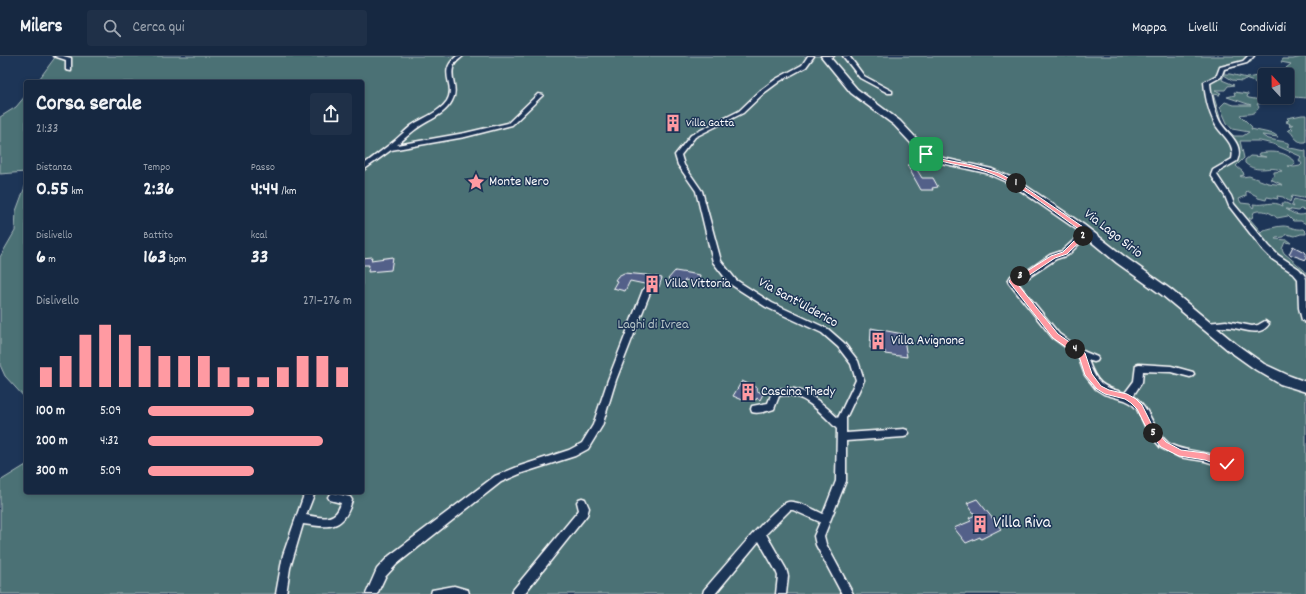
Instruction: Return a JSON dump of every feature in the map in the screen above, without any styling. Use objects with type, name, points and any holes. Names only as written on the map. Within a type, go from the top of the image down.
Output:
[{"type":"main road","name":"Via Lago Sirio","points":[[825,56],[854,91],[897,123],[926,154],[940,160],[972,166],[997,174],[1017,184],[1083,229],[1121,260],[1166,292],[1260,367],[1285,380],[1306,387]]},
{"type":"street","points":[[57,56],[69,59],[69,70]]},
{"type":"street","points":[[364,168],[391,148],[414,126],[448,104],[454,94],[454,89],[448,75],[455,60],[460,56]]},
{"type":"street","name":"Via Sant'Ulderico","points":[[810,56],[804,66],[778,80],[762,92],[741,112],[693,136],[678,155],[681,166],[699,191],[717,262],[733,282],[768,305],[825,331],[841,345],[853,359],[860,380],[842,418],[841,481],[819,536],[821,545],[848,594]]},
{"type":"street","points":[[825,56],[831,56]]},
{"type":"street","points":[[846,56],[862,77],[890,92]]},
{"type":"street","points":[[1250,56],[1246,62],[1222,68],[1219,76],[1207,82],[1207,90],[1216,122],[1231,139],[1237,152],[1235,160],[1215,171],[1214,175],[1228,196],[1231,205],[1255,232],[1266,248],[1296,271],[1302,278],[1303,308],[1306,320]]},
{"type":"street","points":[[391,148],[465,135],[510,124],[540,95]]},
{"type":"street","points":[[1083,229],[1065,253],[1053,257],[1026,275],[1012,281],[1032,304],[1056,336],[1082,354],[1094,359]]},
{"type":"street","points":[[371,594],[381,573],[393,560],[498,479],[572,453],[585,446],[597,426],[612,380],[647,290]]},
{"type":"street","points":[[1207,326],[1226,324],[1257,328],[1262,327],[1265,324]]},
{"type":"street","points":[[1082,354],[1089,375],[1099,388],[1114,395],[1132,397]]},
{"type":"street","points":[[1190,374],[1171,369],[1139,367],[1138,382],[1131,398],[1140,407],[1151,429],[1160,441],[1168,448],[1179,453],[1205,457],[1227,464]]},
{"type":"street","points":[[755,409],[771,406],[776,394],[779,392],[794,393],[805,396],[815,402],[842,432],[904,433]]},
{"type":"street","points":[[281,594],[284,575],[300,519],[309,494]]},
{"type":"street","points":[[300,519],[325,522],[338,519],[341,516],[347,500],[333,497]]},
{"type":"street","points":[[517,594],[583,512],[584,508],[582,502]]},
{"type":"street","points":[[708,594],[760,533],[788,506],[793,506],[825,519]]},
{"type":"street","points":[[760,533],[781,569],[783,576],[781,594]]},
{"type":"street","points":[[436,594],[454,590],[464,594]]},
{"type":"green space","name":"Laghi di Ivrea","points":[[56,56],[1254,56],[1251,62],[1225,70],[1224,74],[1247,78],[1257,76],[1257,83],[1245,79],[1242,81],[1232,80],[1224,75],[1222,80],[1234,85],[1228,86],[1225,90],[1215,90],[1221,93],[1219,94],[1220,95],[1213,94],[1222,124],[1234,136],[1243,136],[1249,132],[1232,129],[1227,123],[1220,107],[1225,102],[1234,105],[1251,105],[1227,97],[1235,95],[1234,92],[1248,94],[1247,97],[1258,100],[1257,104],[1259,107],[1251,114],[1240,115],[1252,127],[1251,129],[1274,134],[1278,137],[1262,135],[1268,139],[1283,141],[1290,144],[1287,146],[1290,148],[1306,151],[1306,196],[1302,198],[1292,196],[1290,202],[1283,197],[1277,196],[1278,199],[1267,197],[1266,200],[1258,198],[1247,191],[1246,196],[1239,199],[1241,203],[1250,204],[1253,208],[1253,204],[1272,203],[1283,206],[1282,203],[1286,203],[1294,207],[1292,204],[1294,199],[1306,202],[1306,210],[1300,209],[1298,211],[1286,209],[1297,215],[1306,214],[1306,224],[1301,221],[1293,221],[1288,216],[1277,218],[1272,214],[1263,211],[1254,212],[1252,218],[1249,218],[1261,232],[1263,230],[1283,226],[1303,229],[1306,232],[1306,234],[1295,236],[1286,234],[1284,237],[1275,239],[1287,240],[1291,243],[1285,242],[1282,249],[1284,253],[1306,273],[1306,594],[0,594],[0,481],[24,466],[24,494],[364,494],[364,80],[38,80]],"holes":[[[1240,141],[1260,141],[1273,144],[1301,157],[1299,160],[1302,164],[1294,167],[1288,166],[1293,166],[1295,163],[1292,159],[1279,153],[1259,153],[1258,155],[1266,157],[1250,156],[1245,160],[1245,163],[1250,167],[1259,169],[1273,168],[1282,171],[1274,172],[1274,176],[1270,179],[1283,185],[1268,183],[1249,176],[1242,177],[1240,176],[1244,175],[1243,172],[1236,166],[1244,158]]]},
{"type":"green space","points":[[1306,57],[1306,98],[1294,97],[1294,68],[1286,68],[1291,64],[1281,62],[1283,59]]},
{"type":"green space","points":[[24,97],[24,172],[0,174],[0,117],[16,107]]},
{"type":"green space","points":[[1306,115],[1306,142],[1297,140],[1288,130],[1293,129],[1289,125],[1293,125],[1286,122],[1289,120],[1287,118]]},
{"type":"green space","points":[[24,189],[24,397],[5,376],[0,365],[0,257],[15,231],[16,211]]},
{"type":"building","points":[[907,165],[914,165],[922,178],[933,178],[938,187],[932,188],[933,190],[921,190]]},
{"type":"building","points":[[1293,246],[1306,253],[1306,260],[1289,254]]},
{"type":"building","points":[[372,257],[371,260],[393,257],[391,270],[368,272],[369,265],[364,265],[364,258]]},
{"type":"building","name":"Villa Vittoria","points":[[675,271],[700,275],[698,283],[685,280],[681,285],[668,279]]},
{"type":"building","name":"Villa Vittoria","points":[[624,273],[662,278],[659,287],[630,281],[625,291],[613,288],[617,281],[615,280],[618,276]]},
{"type":"building","name":"Villa Avignone","points":[[871,328],[903,334],[907,357],[885,354],[885,351],[870,348]]},
{"type":"building","name":"Cascina Thedy","points":[[742,381],[757,388],[756,390],[763,394],[760,400],[757,398],[756,400],[748,396],[745,401],[733,396]]},
{"type":"building","name":"Villa Riva","points":[[977,499],[1001,529],[981,539],[980,537],[966,543],[954,528],[971,521],[969,518],[975,515],[967,503]]},
{"type":"place","name":"Villa Gatta","points":[[673,123]]},
{"type":"place","name":"Monte Nero","points":[[476,182]]},
{"type":"place","name":"Villa Vittoria","points":[[652,284]]},
{"type":"place","name":"Villa Avignone","points":[[878,341]]},
{"type":"place","name":"Cascina Thedy","points":[[748,392]]},
{"type":"place","name":"Villa Riva","points":[[980,524]]},
{"type":"route","points":[[926,154],[945,162],[982,168],[1014,182],[1087,232],[1065,253],[1053,257],[1026,275],[1014,278],[1012,281],[1058,339],[1082,354],[1089,375],[1099,388],[1114,395],[1131,398],[1140,407],[1151,429],[1160,441],[1168,448],[1179,453],[1205,457],[1227,464]]}]
